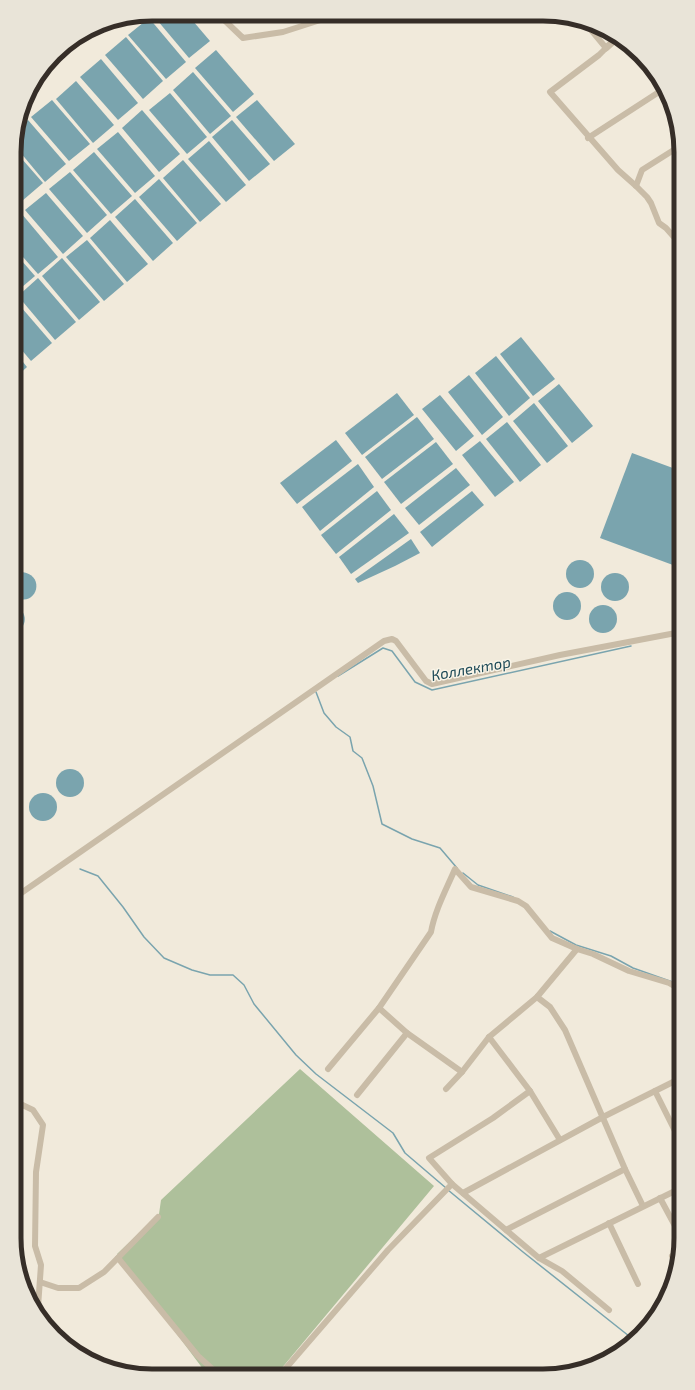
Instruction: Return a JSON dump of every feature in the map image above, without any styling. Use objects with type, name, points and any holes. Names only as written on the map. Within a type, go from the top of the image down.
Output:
[{"type":"street","points":[[225,21],[243,38],[283,32],[317,21]]},
{"type":"street","points":[[590,30],[606,48]]},
{"type":"street","points":[[613,41],[599,55],[550,92],[588,138],[651,203],[659,223],[666,228],[674,238]]},
{"type":"street","points":[[588,138],[660,92]]},
{"type":"street","points":[[636,186],[642,170],[674,150]]},
{"type":"street","points":[[21,893],[384,641],[392,639],[396,642],[426,681],[432,684],[560,655],[674,633]]},
{"type":"street","points":[[328,1069],[379,1008],[431,932],[438,908],[455,869],[471,887],[518,901],[526,906],[552,938],[593,954],[628,971],[669,983],[674,986]]},
{"type":"street","points":[[446,1089],[462,1072],[488,1037],[537,997],[577,949]]},
{"type":"street","points":[[537,997],[550,1007],[565,1030],[625,1169],[643,1206]]},
{"type":"street","points":[[379,1008],[407,1033],[462,1072]]},
{"type":"street","points":[[356,1095],[407,1033]]},
{"type":"street","points":[[488,1037],[530,1091],[560,1140]]},
{"type":"street","points":[[463,1193],[603,1117],[674,1082]]},
{"type":"street","points":[[530,1091],[493,1118],[429,1158],[449,1187],[463,1193],[539,1258],[562,1271],[609,1310]]},
{"type":"street","points":[[655,1091],[674,1129]]},
{"type":"street","points":[[21,1104],[33,1110],[43,1125],[36,1172],[35,1246],[41,1265],[38,1303]]},
{"type":"street","points":[[506,1230],[625,1169]]},
{"type":"street","points":[[285,1369],[388,1250],[449,1187]]},
{"type":"street","points":[[539,1258],[674,1191]]},
{"type":"street","points":[[660,1198],[674,1224]]},
{"type":"street","points":[[40,1282],[58,1288],[79,1288],[104,1272],[158,1217]]},
{"type":"street","points":[[609,1223],[638,1284]]},
{"type":"street","points":[[118,1258],[198,1356],[211,1369]]},
{"type":"green space","points":[[300,1069],[434,1186],[281,1369],[203,1369],[117,1254],[159,1214],[161,1200]]},
{"type":"water","points":[[145,21],[152,21],[186,62],[166,79],[128,35]]},
{"type":"water","points":[[158,21],[193,21],[210,41],[189,58]]},
{"type":"water","points":[[126,37],[163,81],[143,99],[105,55]]},
{"type":"water","points":[[216,50],[254,94],[233,112],[195,68]]},
{"type":"water","points":[[101,59],[138,103],[118,120],[80,77]]},
{"type":"water","points":[[193,72],[231,116],[210,134],[173,90]]},
{"type":"water","points":[[76,81],[114,125],[93,143],[56,99]]},
{"type":"water","points":[[170,93],[207,137],[187,154],[149,110]]},
{"type":"water","points":[[52,100],[90,144],[69,161],[31,117]]},
{"type":"water","points":[[257,100],[295,144],[274,161],[236,117]]},
{"type":"water","points":[[142,110],[180,154],[159,172],[122,128]]},
{"type":"water","points":[[28,120],[66,164],[45,182],[21,153],[24,124]]},
{"type":"water","points":[[232,120],[270,164],[249,181],[212,137]]},
{"type":"water","points":[[118,132],[155,176],[135,193],[97,149]]},
{"type":"water","points":[[209,141],[246,185],[226,202],[188,159]]},
{"type":"water","points":[[94,152],[132,196],[111,214],[73,170]]},
{"type":"water","points":[[21,158],[43,183],[22,201],[21,200]]},
{"type":"water","points":[[183,160],[221,204],[200,222],[163,178]]},
{"type":"water","points":[[70,172],[107,215],[87,233],[49,189]]},
{"type":"water","points":[[159,179],[197,223],[177,241],[139,197]]},
{"type":"water","points":[[46,193],[83,236],[63,254],[25,210]]},
{"type":"water","points":[[135,199],[173,243],[153,261],[115,217]]},
{"type":"water","points":[[21,213],[58,257],[38,274],[21,255]]},
{"type":"water","points":[[110,220],[148,264],[127,282],[90,238]]},
{"type":"water","points":[[87,240],[124,284],[104,301],[66,257]]},
{"type":"water","points":[[62,258],[100,302],[79,320],[42,276]]},
{"type":"water","points":[[21,260],[35,276],[21,288]]},
{"type":"water","points":[[38,278],[76,322],[55,340],[21,300],[21,293]]},
{"type":"water","points":[[21,307],[52,343],[31,361],[21,349]]},
{"type":"water","points":[[521,337],[555,379],[533,396],[500,354]]},
{"type":"water","points":[[496,356],[530,398],[509,416],[475,373]]},
{"type":"water","points":[[21,360],[27,367],[21,372]]},
{"type":"water","points":[[469,375],[503,417],[482,435],[448,392]]},
{"type":"water","points":[[559,384],[593,426],[572,443],[538,401]]},
{"type":"water","points":[[397,393],[414,415],[362,455],[345,433]]},
{"type":"water","points":[[440,395],[474,436],[456,451],[422,409]]},
{"type":"water","points":[[534,403],[568,446],[547,463],[513,421]]},
{"type":"water","points":[[417,417],[434,439],[382,479],[365,457]]},
{"type":"water","points":[[507,422],[541,465],[520,482],[486,439]]},
{"type":"water","points":[[336,440],[352,461],[297,504],[280,483]]},
{"type":"water","points":[[480,441],[514,482],[495,497],[462,455]]},
{"type":"water","points":[[436,442],[453,464],[401,504],[384,482]]},
{"type":"water","points":[[632,453],[674,468],[674,565],[600,538]]},
{"type":"water","points":[[358,464],[374,487],[320,531],[302,507]]},
{"type":"water","points":[[456,468],[470,485],[419,525],[405,508]]},
{"type":"water","points":[[377,491],[391,510],[336,554],[321,535]]},
{"type":"water","points":[[472,491],[484,505],[432,547],[420,532]]},
{"type":"water","points":[[394,514],[409,533],[351,574],[339,557]]},
{"type":"water","points":[[411,539],[420,553],[358,583],[355,579]]},
{"type":"water","points":[[580,560],[590,564],[594,574],[590,584],[580,588],[570,584],[566,574],[570,564]]},
{"type":"water","points":[[21,572],[30,574],[36,584],[36,590],[28,599],[21,599]]},
{"type":"water","points":[[615,573],[625,577],[629,587],[625,597],[615,601],[605,597],[601,587],[605,577]]},
{"type":"water","points":[[567,592],[577,596],[581,606],[577,616],[567,620],[557,616],[553,606],[557,596]]},
{"type":"water","points":[[603,605],[613,609],[617,619],[613,629],[603,633],[593,629],[589,619],[593,609]]},
{"type":"water","points":[[21,610],[25,619],[21,628]]},
{"type":"water","points":[[70,769],[80,773],[84,783],[80,793],[70,797],[60,793],[56,783],[60,773]]},
{"type":"water","points":[[43,793],[53,797],[57,807],[53,817],[43,821],[33,817],[29,807],[33,797]]},
{"type":"waterway","name":"Коллектор","points":[[338,676],[383,648],[392,651],[415,682],[432,690],[631,646]]},
{"type":"waterway","name":"Коллектор","points":[[316,692],[324,713],[336,727],[350,737],[353,751],[362,758],[373,786],[382,824],[412,839],[440,848],[457,868]]},
{"type":"waterway","points":[[80,869],[98,876],[123,907],[144,937],[164,958],[192,970],[210,975],[233,975],[244,985],[254,1004],[296,1055],[316,1074],[393,1133],[405,1153],[446,1188]]},
{"type":"waterway","name":"Коллектор","points":[[463,873],[478,885],[513,897]]},
{"type":"waterway","name":"Коллектор","points":[[550,931],[576,945],[611,956],[633,968],[674,983]]},
{"type":"waterway","points":[[448,1190],[630,1336]]}]
